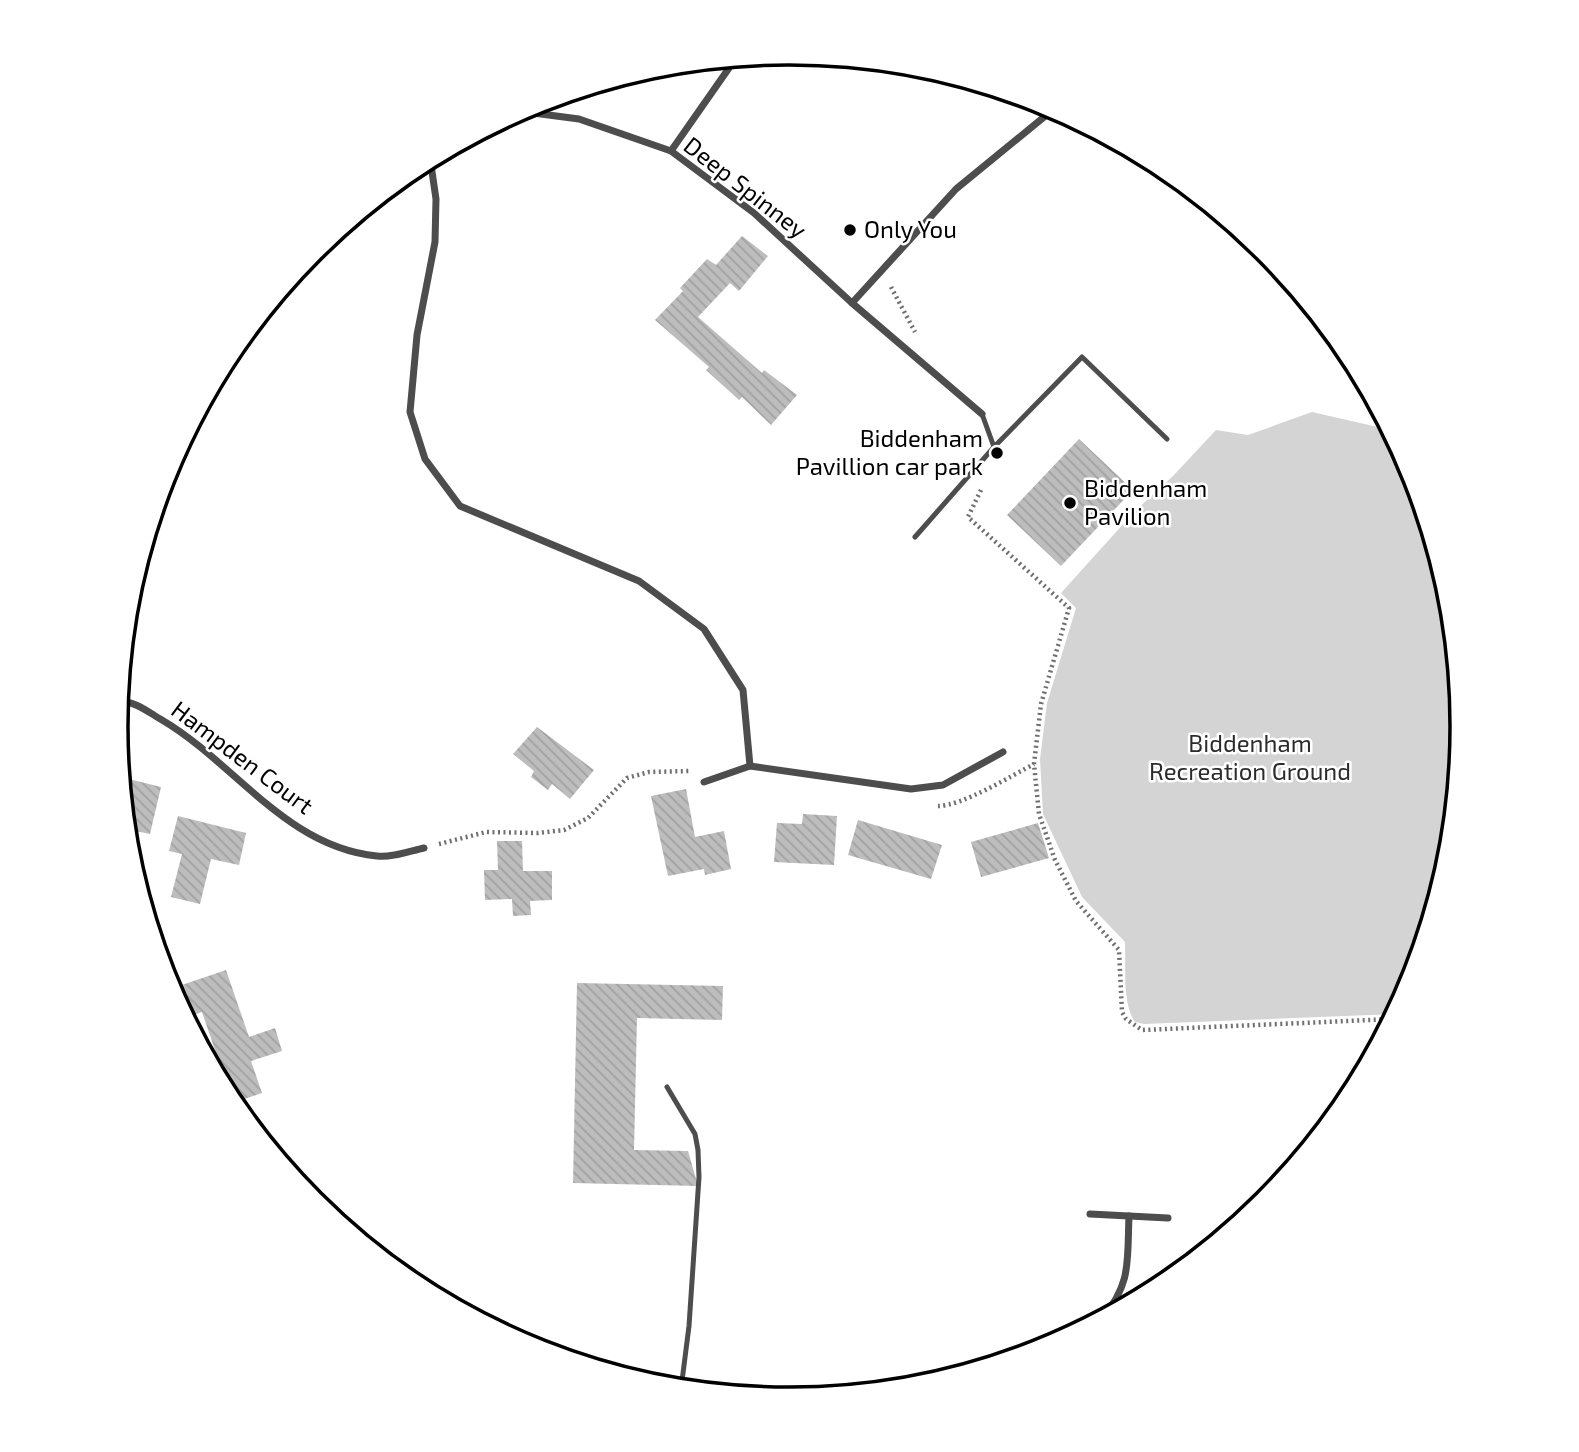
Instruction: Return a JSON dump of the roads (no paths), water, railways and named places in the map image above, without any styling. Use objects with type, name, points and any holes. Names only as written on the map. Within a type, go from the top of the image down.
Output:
[{"type":"street","points":[[671,151],[729,68]]},
{"type":"street","name":"Deep Spinney","points":[[539,114],[579,119],[671,151],[754,213],[852,303],[982,414]]},
{"type":"street","points":[[852,303],[956,189],[1045,116]]},
{"type":"street","points":[[432,170],[436,199],[435,242],[417,335],[410,412],[425,459],[460,506],[639,580],[704,629],[743,690],[750,766]]},
{"type":"street","name":"Hampden Court","points":[[129,701],[180,731],[288,822],[335,848],[380,857],[425,848]]},
{"type":"street","points":[[704,782],[750,766],[911,789],[943,785],[1003,752]]},
{"type":"street","points":[[1090,1214],[1168,1218]]},
{"type":"street","points":[[1116,1301],[1126,1282],[1129,1216]]},
{"type":"lane","points":[[915,537],[994,447],[1082,357],[1167,439]]},
{"type":"lane","points":[[982,414],[994,447]]},
{"type":"lane","points":[[667,1087],[695,1134],[698,1150],[699,1177],[689,1326],[682,1379]]},
{"type":"place","name":"Only You","points":[[850,230]]},
{"type":"place","name":"Biddenham Pavillion car park","points":[[997,453]]},
{"type":"place","name":"Biddenham Pavilion","points":[[1070,503]]},
{"type":"park label","name":"Biddenham Recreation Ground","points":[[1250,758]]}]
